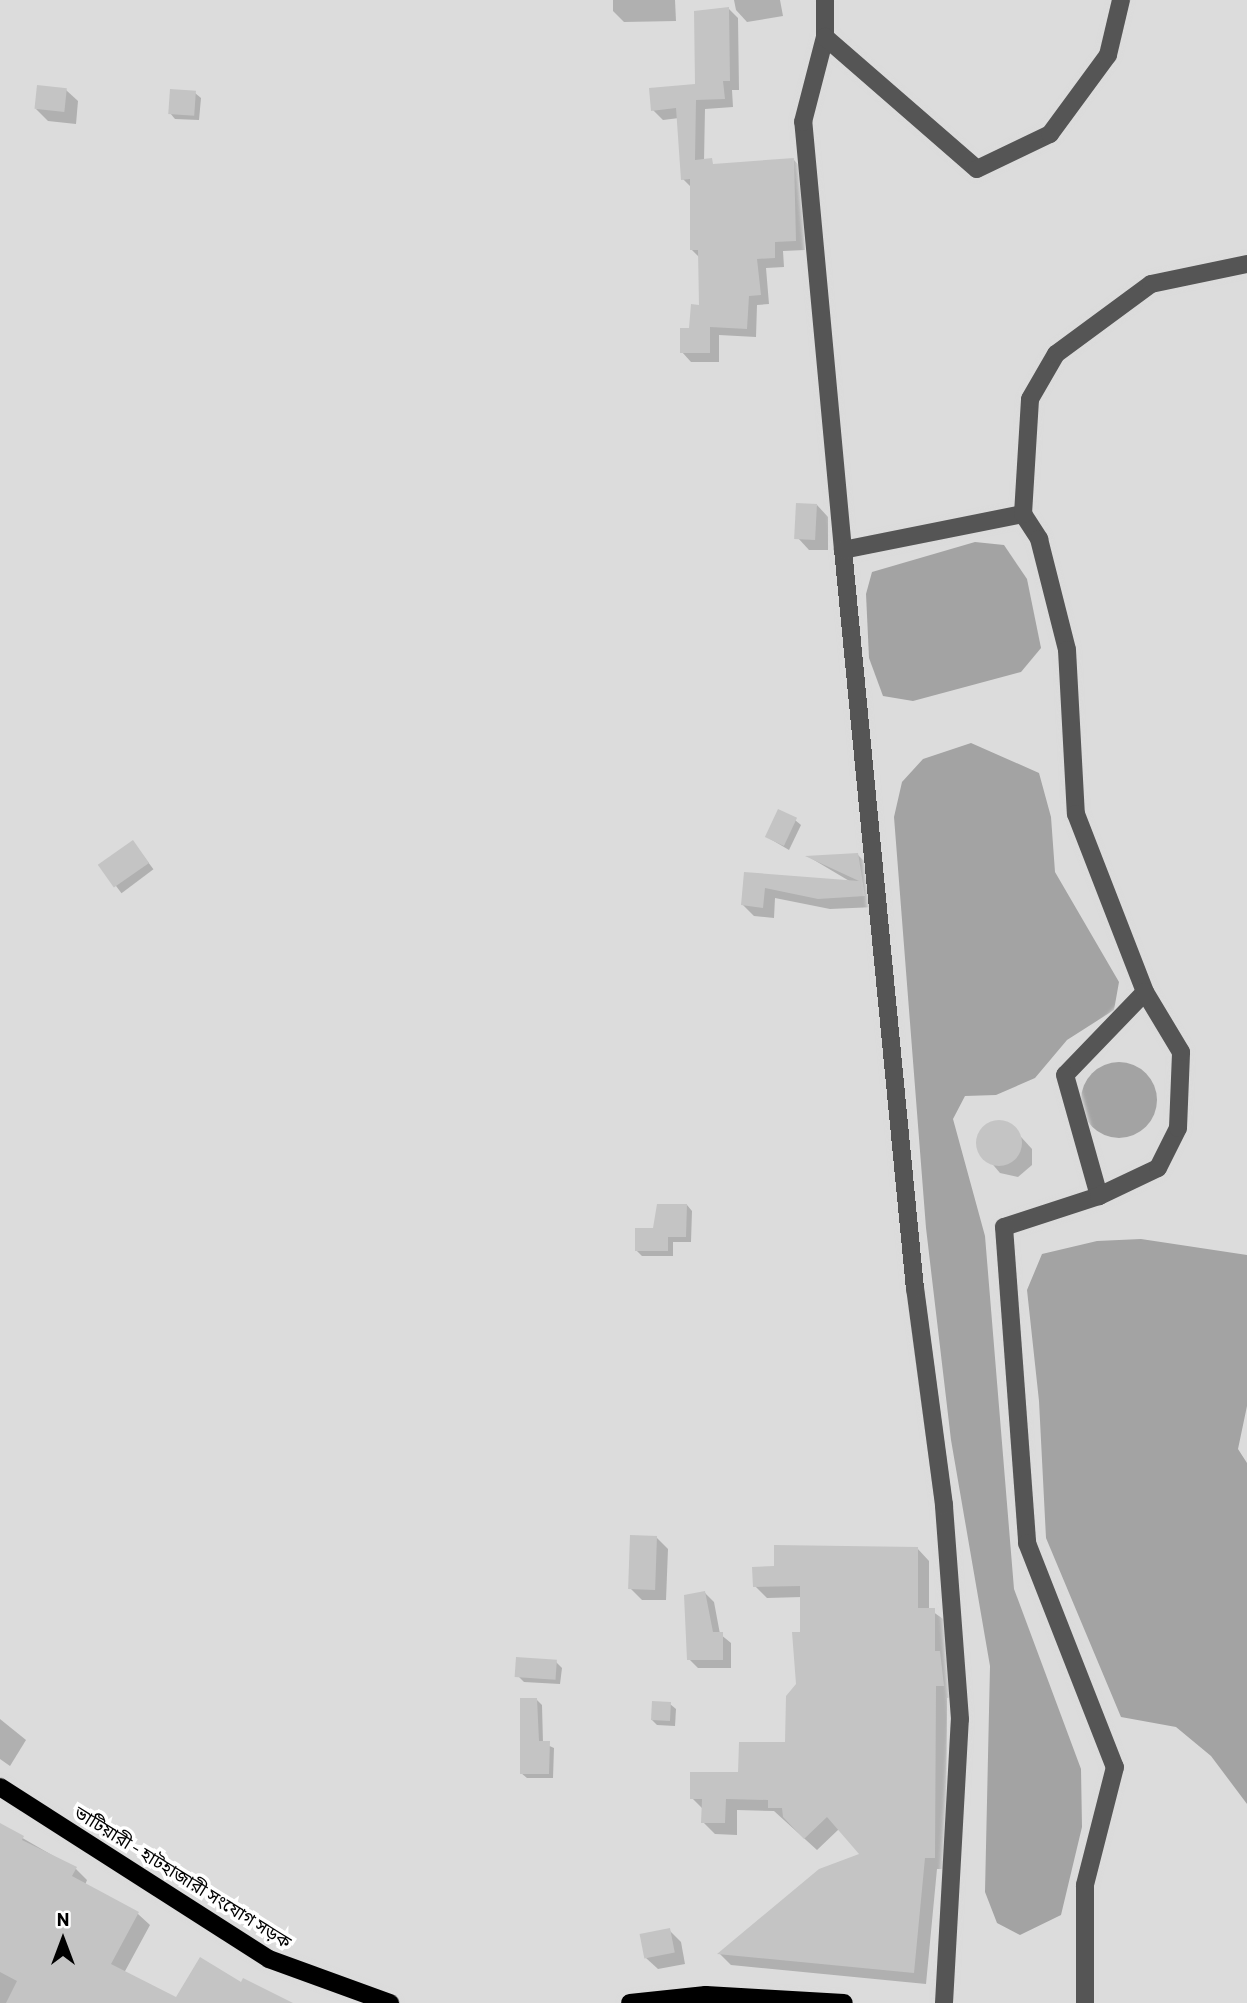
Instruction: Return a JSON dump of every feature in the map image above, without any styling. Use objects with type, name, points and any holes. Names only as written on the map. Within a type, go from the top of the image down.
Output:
[{"type":"main road","name":"ভাটিয়ারী - হাটহাজারী সংযোগ সড়ক","points":[[0,1787],[269,1959],[390,2003]]},
{"type":"main road","points":[[630,2003],[706,1995],[844,2003]]},
{"type":"street","points":[[825,0],[825,37],[803,122],[915,1289],[944,1505],[960,1719],[944,2003]]},
{"type":"street","points":[[825,37],[879,88],[977,169],[1050,134],[1108,55],[1121,0]]},
{"type":"street","points":[[1084,2003],[1085,1885],[1115,1767],[1027,1543],[1004,1227],[1098,1196],[1157,1168],[1178,1128],[1181,1052],[1145,992],[1076,814],[1067,650],[1039,539],[1023,514],[1030,399],[1056,354],[1151,284],[1247,264]]},
{"type":"street","points":[[843,550],[1023,514]]},
{"type":"street","points":[[1098,1196],[1065,1075],[1145,992]]},
{"type":"shaded area","points":[[0,0],[1247,0],[1247,2003],[0,2003]]},
{"type":"shaded area","points":[[975,542],[1004,545],[1027,579],[1041,648],[1021,672],[913,701],[883,696],[869,658],[866,594],[872,572]]},
{"type":"shaded area","points":[[971,743],[1039,773],[1051,817],[1055,872],[1119,982],[1114,1010],[1067,1040],[1035,1078],[996,1095],[965,1096],[953,1119],[985,1236],[1014,1589],[1081,1769],[1082,1827],[1061,1915],[1020,1935],[997,1923],[985,1892],[990,1666],[951,1440],[926,1228],[894,817],[902,782],[923,759]]},
{"type":"shaded area","points":[[1119,1062],[1133,1065],[1146,1073],[1154,1086],[1157,1100],[1154,1114],[1146,1127],[1133,1135],[1119,1138],[1105,1135],[1092,1127],[1084,1114],[1081,1100],[1084,1086],[1092,1073],[1105,1065]]},
{"type":"shaded area","points":[[1141,1239],[1247,1255],[1247,1406],[1238,1449],[1247,1463],[1247,1804],[1211,1756],[1176,1727],[1121,1717],[1046,1538],[1039,1401],[1027,1290],[1042,1254],[1097,1241]]},
{"type":"building","points":[[729,7],[730,81],[723,81],[725,99],[696,100],[695,160],[712,158],[713,164],[794,158],[796,241],[775,242],[775,258],[757,259],[761,295],[749,296],[747,329],[710,327],[710,353],[680,353],[680,328],[689,328],[691,304],[699,305],[698,250],[690,250],[690,179],[681,180],[676,108],[651,111],[649,88],[695,84],[694,11]]},
{"type":"building","points":[[37,85],[67,88],[64,112],[34,109]]},
{"type":"building","points":[[170,89],[196,91],[194,116],[168,114]]},
{"type":"building","points":[[796,503],[817,504],[815,540],[794,539]]},
{"type":"building","points":[[778,809],[797,818],[784,846],[765,837]]},
{"type":"building","points":[[133,840],[149,863],[114,888],[98,865]]},
{"type":"building","points":[[858,853],[865,896],[818,899],[765,888],[763,908],[741,905],[744,872],[859,881],[805,856]]},
{"type":"building","points":[[999,1120],[1015,1127],[1022,1143],[1015,1159],[999,1166],[983,1159],[976,1143],[983,1127]]},
{"type":"building","points":[[657,1204],[687,1204],[686,1237],[668,1237],[668,1251],[635,1251],[635,1228],[653,1228]]},
{"type":"building","points":[[630,1535],[657,1536],[655,1590],[628,1589]]},
{"type":"building","points":[[774,1545],[918,1547],[918,1608],[935,1608],[935,1651],[940,1651],[944,1686],[936,1686],[935,1858],[925,1858],[914,1973],[717,1954],[819,1869],[859,1854],[827,1817],[804,1839],[783,1817],[782,1808],[768,1808],[768,1800],[726,1799],[725,1823],[701,1823],[702,1799],[690,1799],[690,1772],[738,1772],[739,1742],[785,1742],[786,1696],[796,1684],[792,1632],[800,1632],[800,1586],[753,1587],[752,1567],[774,1566]]},
{"type":"building","points":[[705,1591],[713,1632],[723,1632],[723,1660],[687,1660],[684,1595]]},
{"type":"building","points":[[516,1657],[557,1660],[556,1680],[515,1677]]},
{"type":"building","points":[[520,1698],[537,1698],[539,1741],[550,1741],[549,1774],[520,1774]]},
{"type":"building","points":[[652,1701],[671,1702],[670,1721],[651,1720]]},
{"type":"building","points":[[0,1823],[24,1836],[22,1840],[77,1867],[72,1876],[139,1912],[111,1964],[176,1997],[200,1957],[241,1982],[243,1978],[293,2003],[6,2003],[17,1981],[0,1972]]},
{"type":"building","points":[[670,1928],[675,1953],[644,1958],[640,1934]]}]
